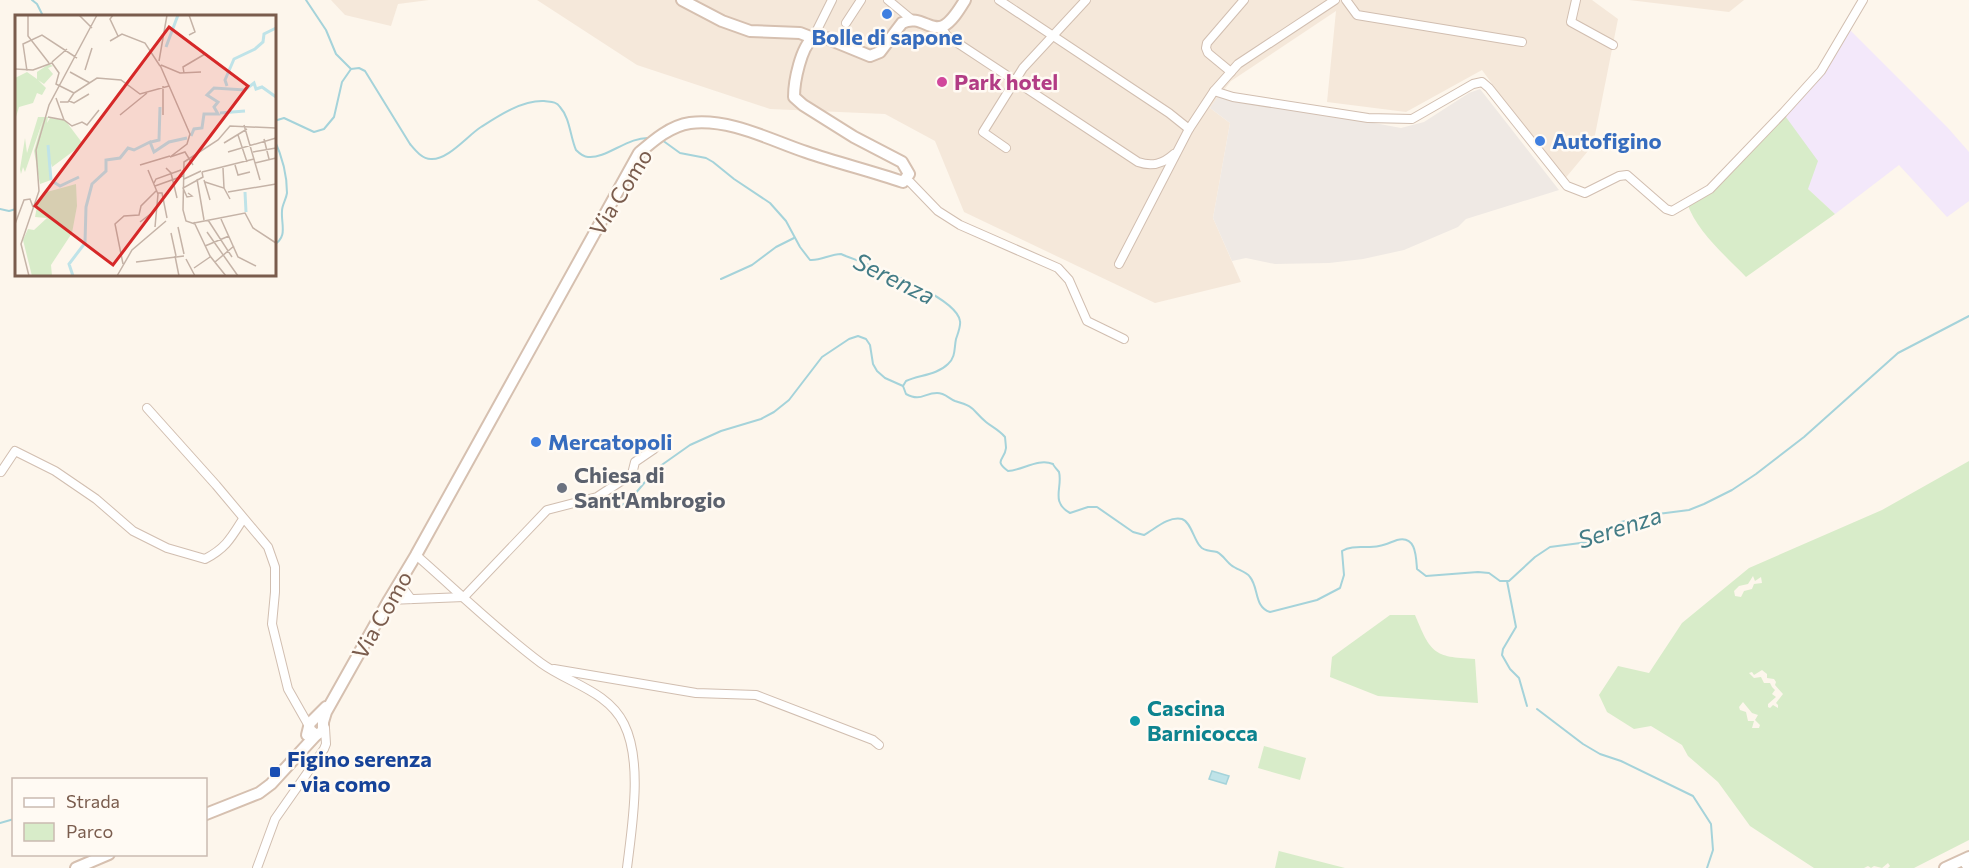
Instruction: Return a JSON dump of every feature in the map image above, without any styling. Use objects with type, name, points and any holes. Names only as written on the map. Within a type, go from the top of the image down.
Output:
[{"type":"street","points":[[682,0],[722,21],[750,31],[800,33],[813,38],[826,38],[866,56],[874,56],[880,52],[902,23],[911,20]]},
{"type":"street","points":[[832,0],[813,38],[804,50],[794,97],[854,137],[902,162],[909,174],[905,180],[910,182],[938,211],[960,225],[1058,268],[1069,280],[1087,321],[1124,339]]},
{"type":"street","points":[[846,23],[861,0]]},
{"type":"street","points":[[888,0],[911,20],[934,27],[947,24],[965,0]]},
{"type":"street","points":[[999,0],[1169,113],[1189,129]]},
{"type":"street","points":[[1006,148],[983,132],[1023,68],[1086,0]]},
{"type":"street","points":[[1231,72],[1208,53],[1206,48],[1207,43],[1244,0]]},
{"type":"street","points":[[1119,264],[1189,129],[1214,91],[1238,64],[1335,0]]},
{"type":"street","points":[[1346,0],[1357,15],[1522,42]]},
{"type":"street","points":[[1576,0],[1571,22],[1613,45]]},
{"type":"street","points":[[1214,91],[1233,97],[1368,118],[1412,119],[1473,84],[1482,82],[1568,186],[1585,193],[1619,176],[1627,175],[1672,212],[1710,189],[1784,113],[1821,71],[1863,0]]},
{"type":"street","points":[[941,27],[947,36],[1163,177]]},
{"type":"street","name":"Via Como","points":[[207,814],[259,793],[271,784],[291,764],[326,712],[388,600],[416,555],[639,153],[661,134],[690,123],[724,124],[757,133],[806,152],[903,182],[905,180]]},
{"type":"street","points":[[1138,162],[1154,165],[1171,157],[1179,149]]},
{"type":"street","points":[[147,408],[268,547],[275,567],[272,624],[288,689],[326,744],[275,819],[257,868]]},
{"type":"street","points":[[388,600],[464,597],[548,510],[597,497],[632,474],[635,462],[654,449]]},
{"type":"street","points":[[1,472],[15,451],[55,471],[96,499],[133,531],[167,548],[205,559],[219,552],[243,519]]},
{"type":"street","points":[[416,555],[550,668],[611,705],[624,724],[631,748],[635,794],[627,868]]},
{"type":"street","points":[[399,584],[411,599]]},
{"type":"street","points":[[550,668],[696,693],[756,695],[873,740],[879,745]]},
{"type":"street","points":[[76,868],[106,856]]},
{"type":"street","points":[[1945,868],[1966,862]]},
{"type":"shaded area","points":[[331,0],[429,0],[398,4],[391,26],[345,15]]},
{"type":"shaded area","points":[[537,0],[1592,0],[1618,19],[1593,145],[1563,181],[1482,70],[1406,112],[1327,102],[1336,11],[1231,81],[1210,108],[1230,123],[1213,218],[1241,282],[1155,303],[964,212],[935,141],[885,114],[770,109],[637,65]]},
{"type":"shaded area","points":[[1629,0],[1744,0],[1729,12]]},
{"type":"shaded area","points":[[1847,27],[1969,152],[1969,201],[1947,217],[1899,165],[1835,214],[1808,189],[1783,113],[1821,71]]},
{"type":"shaded area","points":[[1480,89],[1559,190],[1466,219],[1458,227],[1404,250],[1363,259],[1329,263],[1275,264],[1246,258],[1232,261],[1213,218],[1230,123],[1210,108],[1220,94],[1401,128],[1424,122],[1469,93]]},
{"type":"green space","points":[[1783,113],[1818,161],[1808,189],[1835,214],[1746,277],[1697,224],[1687,203],[1710,189]]},
{"type":"green space","points":[[1969,461],[1969,840],[1914,868],[1888,868],[1890,866],[1888,863],[1882,868],[1868,866],[1864,868],[1814,868],[1750,826],[1718,782],[1688,756],[1682,745],[1651,726],[1634,729],[1607,712],[1599,695],[1618,666],[1649,673],[1682,623],[1749,568],[1882,510]],"holes":[[[1753,576],[1755,581],[1761,577],[1762,583],[1754,584],[1752,589],[1744,591],[1741,597],[1735,596],[1734,591],[1739,586],[1748,584]],[[1762,670],[1767,674],[1767,678],[1774,679],[1775,685],[1783,694],[1776,703],[1778,708],[1773,705],[1768,707],[1768,704],[1776,697],[1772,694],[1775,690],[1770,683],[1764,683],[1761,677],[1754,678],[1749,673],[1752,672],[1754,675]],[[1743,702],[1752,713],[1758,715],[1755,720],[1760,725],[1759,728],[1752,728],[1754,721],[1748,721],[1746,712],[1740,710],[1739,707]]]},
{"type":"green space","points":[[1390,615],[1415,615],[1425,638],[1435,650],[1450,657],[1475,659],[1478,703],[1378,696],[1330,677],[1332,657]]},
{"type":"green space","points":[[1264,746],[1306,758],[1300,780],[1258,768]]},
{"type":"green space","points":[[1279,851],[1345,868],[1275,868]]},
{"type":"water","points":[[1212,771],[1229,776],[1226,784],[1209,779]]},
{"type":"waterway","name":"Serenza","points":[[32,0],[37,4],[42,15]]},
{"type":"waterway","points":[[306,0],[326,30],[336,54],[351,69]]},
{"type":"waterway","name":"Serenza","points":[[276,120],[284,118],[314,132],[324,129],[334,117],[342,82],[351,69],[359,68],[365,71],[410,144],[419,154],[428,159],[444,156],[495,118],[519,106],[536,101],[558,105],[566,116],[576,150],[588,157],[602,155],[634,140],[650,138]]},
{"type":"waterway","name":"Serenza","points":[[662,140],[680,153],[706,158],[713,162],[770,203],[786,221],[810,260],[841,254],[927,291],[955,311],[960,323],[952,358],[944,368],[906,381],[903,386],[906,394],[919,397],[940,393],[970,407],[1005,437],[1006,448],[1001,464],[1008,471],[1042,462],[1053,464],[1059,472],[1060,504],[1070,513],[1088,507],[1097,507],[1133,532],[1144,535],[1172,519],[1182,519],[1190,527],[1202,548],[1217,552],[1231,565],[1248,575],[1253,581],[1261,606],[1270,612],[1317,600],[1340,588],[1344,575],[1342,551],[1351,548],[1374,547],[1403,539],[1414,548],[1417,569],[1426,576],[1478,572],[1489,573],[1500,581],[1509,581],[1535,557],[1550,547],[1588,542],[1621,522],[1650,515],[1689,510],[1704,504],[1732,490],[1756,474],[1804,437],[1898,353],[1969,316]]},
{"type":"waterway","name":"Serenza","points":[[276,144],[286,179],[287,193],[282,209],[283,230],[281,238],[276,244]]},
{"type":"waterway","points":[[0,209],[9,211],[15,209]]},
{"type":"waterway","points":[[721,279],[752,265],[776,247],[794,238]]},
{"type":"waterway","points":[[609,508],[629,501],[656,469],[690,445],[774,412],[789,400],[822,357],[849,339],[858,336],[866,339],[870,345],[873,364],[877,371],[885,378],[903,386]]},
{"type":"waterway","points":[[1507,581],[1516,627],[1502,655],[1510,669],[1519,678],[1527,706]]},
{"type":"waterway","points":[[1537,709],[1600,754],[1621,761],[1693,796],[1711,824],[1713,850],[1707,868]]},
{"type":"waterway","points":[[0,823],[12,820]]},
{"type":"place","name":"Bolle di sapone","points":[[887,14]]},
{"type":"place","name":"Park hotel","points":[[942,82]]},
{"type":"place","name":"Autofigino","points":[[1540,141]]},
{"type":"place","name":"Mercatopoli","points":[[536,442]]},
{"type":"place","name":"Chiesa di Sant'Ambrogio","points":[[562,488]]},
{"type":"place","name":"Cascina Barnicocca","points":[[1135,721]]},
{"type":"place","name":"Figino serenza - via como","points":[[275,772]]}]
